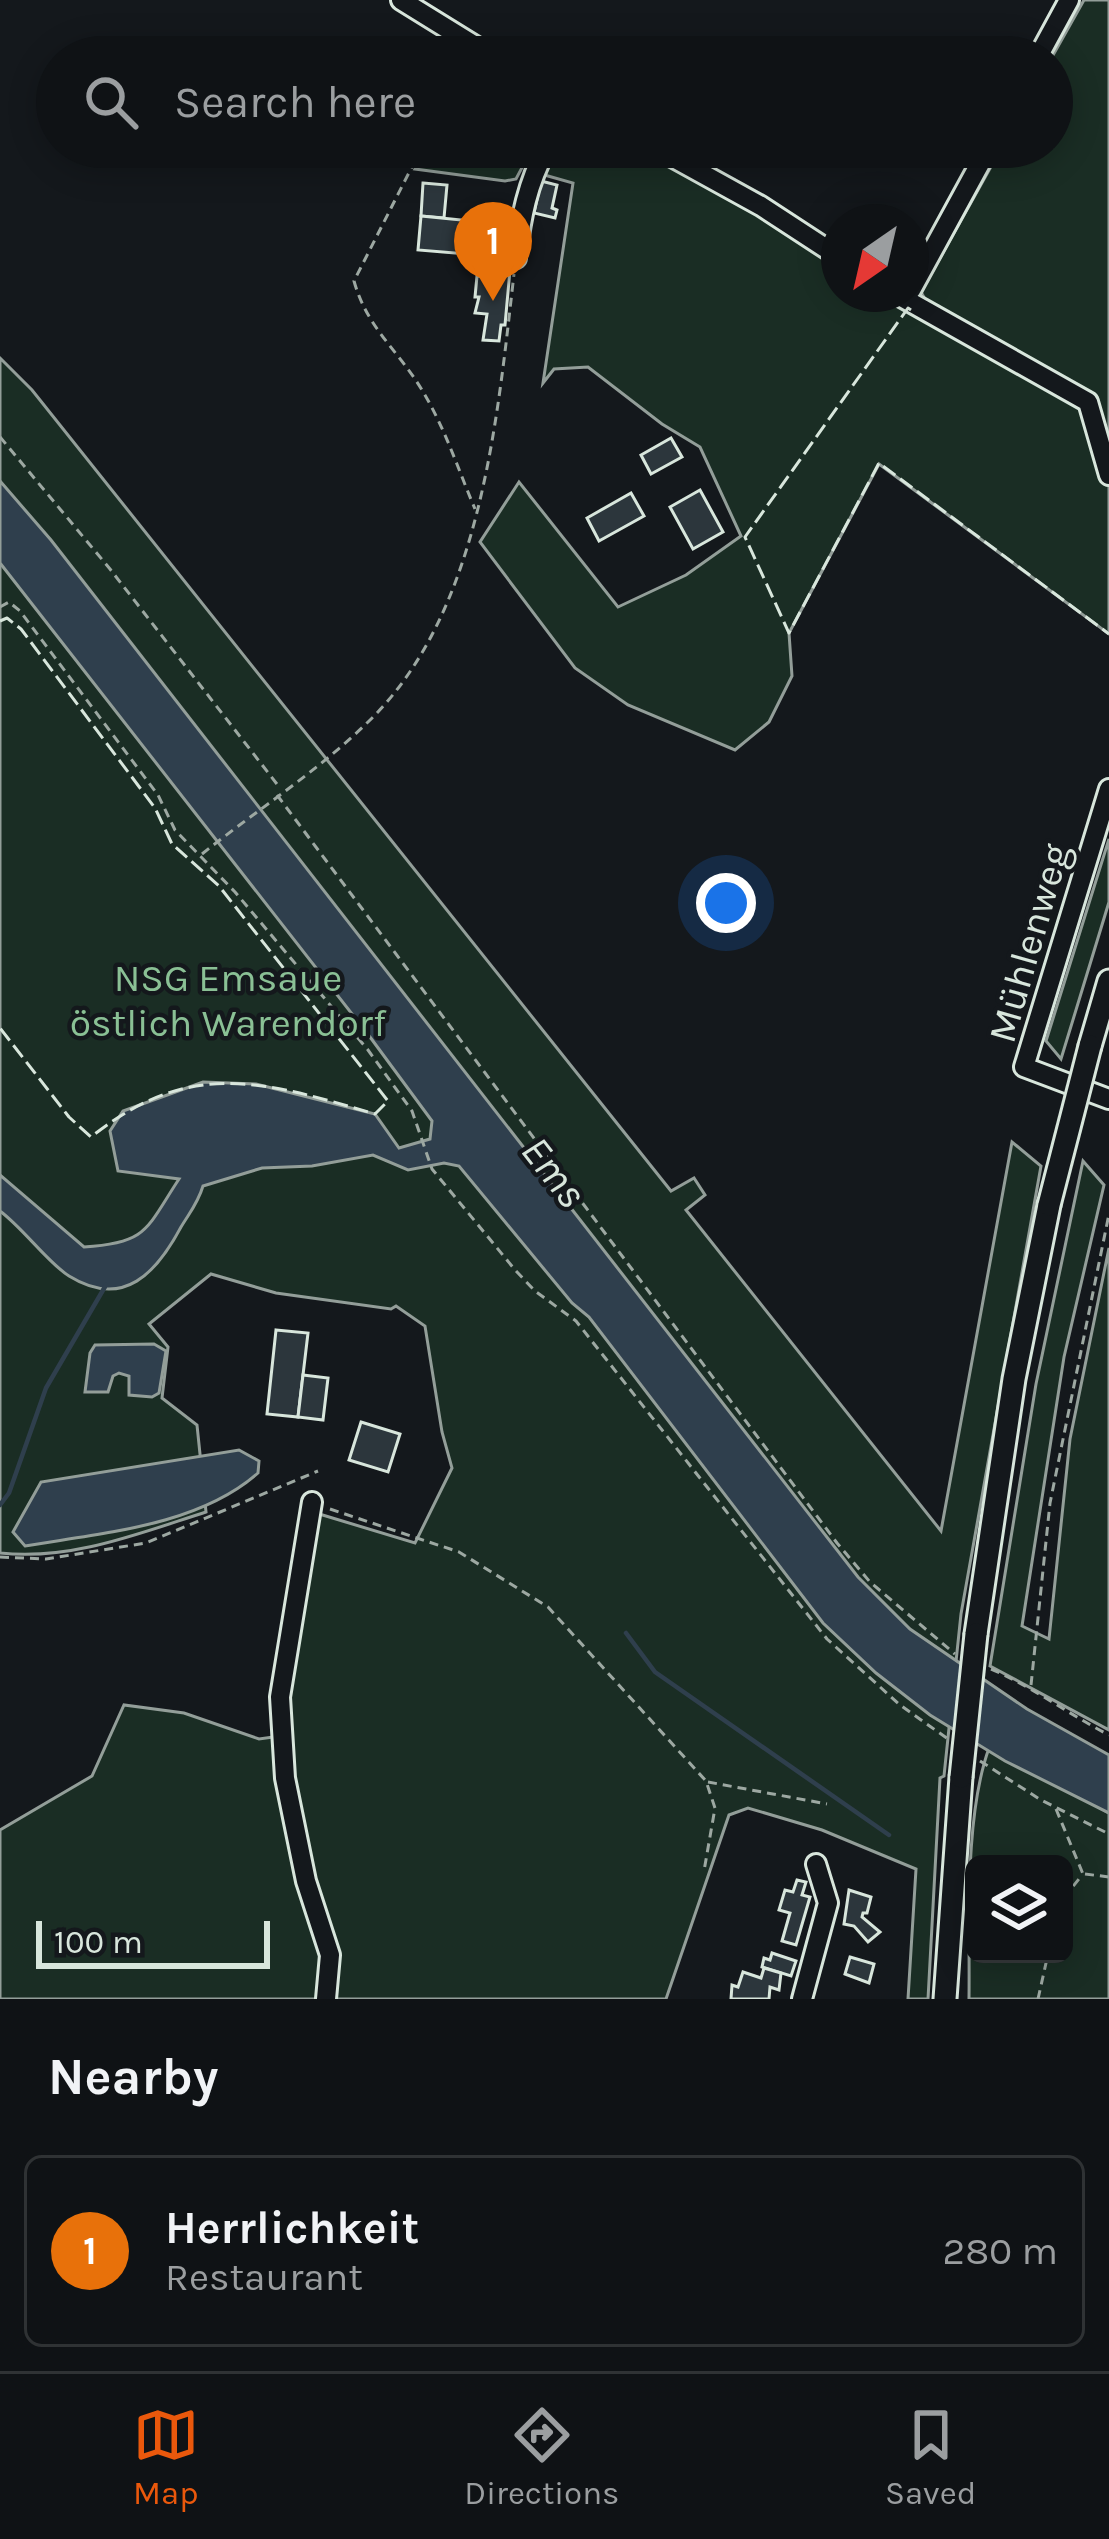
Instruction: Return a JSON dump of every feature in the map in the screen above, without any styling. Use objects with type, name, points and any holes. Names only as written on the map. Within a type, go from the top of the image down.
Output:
[{"type":"main road","points":[[945,1999],[976,1634],[1014,1379],[1049,1205],[1109,981]]},
{"type":"street","points":[[401,0],[459,36]]},
{"type":"street","points":[[1049,36],[1069,0]]},
{"type":"street","points":[[516,258],[521,208],[536,168]]},
{"type":"street","points":[[692,168],[821,245]]},
{"type":"street","points":[[929,253],[977,168]]},
{"type":"street","points":[[929,309],[1088,402],[1109,475]]},
{"type":"street","name":"Mühlenweg","points":[[1109,789],[1024,1067],[1109,1099]]},
{"type":"street","points":[[312,1502],[280,1697],[285,1778],[306,1881],[330,1954],[326,1999]]},
{"type":"street","points":[[802,1999],[828,1904],[816,1864]]},
{"type":"path","points":[[411,168],[353,281],[362,311],[419,385],[446,431],[476,512]]},
{"type":"path","points":[[201,855],[370,720],[409,672],[460,568],[476,512],[491,449],[516,258]]},
{"type":"path","points":[[0,437],[110,568],[837,1543],[870,1582],[956,1655]]},
{"type":"path","points":[[0,607],[9,602],[20,611],[158,796],[175,830],[368,1050],[412,1112],[432,1169],[535,1292],[576,1322],[827,1639],[931,1727]]},
{"type":"path","points":[[1031,1686],[1050,1503],[1109,1214]]},
{"type":"path","points":[[0,1557],[46,1559],[146,1543],[318,1471]]},
{"type":"path","points":[[312,1502],[459,1552],[548,1607],[706,1781],[715,1808],[704,1871]]},
{"type":"path","points":[[975,1663],[1031,1686],[1046,1701],[1109,1735]]},
{"type":"path","points":[[996,1772],[1109,1834]]},
{"type":"path","points":[[706,1781],[827,1804]]},
{"type":"path","points":[[1055,1808],[1083,1874]]},
{"type":"path","points":[[1083,1874],[1109,1877]]},
{"type":"path","points":[[1073,1887],[1083,1874]]},
{"type":"path","points":[[1038,1999],[1046,1963]]},
{"type":"green space","points":[[1084,0],[1109,0],[1109,446],[1094,398],[929,306],[929,278],[990,168],[1073,168],[1073,36],[1064,36]]},
{"type":"green space","points":[[522,168],[516,179],[505,181],[415,169]]},
{"type":"green space","points":[[545,168],[679,168],[821,253],[821,312],[918,312],[1081,404],[1109,487],[1109,634],[879,464],[789,633],[792,676],[769,722],[735,750],[628,705],[575,668],[480,542],[519,482],[618,607],[686,575],[741,536],[700,447],[588,367],[554,369],[543,383],[573,183],[541,174]]},
{"type":"green space","name":"NSG Emsaue östlich Warendorf","points":[[0,358],[32,390],[671,1191],[694,1178],[705,1195],[686,1210],[941,1531],[1012,1142],[1041,1166],[961,1614],[944,1776],[940,1778],[928,1999],[908,1999],[916,1869],[822,1830],[748,1808],[729,1815],[666,1999],[0,1999],[0,1830],[92,1776],[124,1705],[184,1713],[259,1739],[288,1735],[288,1696],[316,1513],[415,1543],[452,1468],[425,1326],[396,1306],[276,1293],[211,1274],[149,1324],[168,1347],[162,1398],[197,1425],[206,1512],[79,1549],[0,1553]]},
{"type":"green space","points":[[1109,839],[1109,902],[1061,1059],[1046,1041]]},
{"type":"green space","points":[[1083,1161],[1104,1185],[1064,1357],[1022,1626],[1049,1639],[1070,1439],[1109,1248],[1109,1730],[990,1666],[1036,1384]]},
{"type":"green space","points":[[989,1748],[1109,1813],[1109,1999],[969,1999],[969,1963],[1073,1963],[1073,1855],[971,1855],[975,1806]]},
{"type":"water","points":[[0,481],[51,540],[858,1577],[910,1629],[1027,1709],[1109,1755],[1109,1813],[1005,1761],[930,1715],[823,1623],[589,1317],[572,1303],[459,1166],[444,1163],[408,1170],[373,1155],[312,1166],[262,1168],[203,1186],[172,1243],[150,1271],[137,1281],[106,1289],[69,1276],[0,1211],[0,1175],[84,1247],[133,1237],[151,1221],[179,1179],[118,1171],[110,1131],[123,1111],[203,1082],[256,1084],[375,1114],[399,1148],[430,1139],[432,1121],[0,563]]},
{"type":"water","points":[[154,1344],[166,1351],[159,1393],[129,1395],[129,1376],[119,1373],[113,1376],[108,1392],[85,1392],[95,1345]]},
{"type":"water","points":[[239,1450],[259,1461],[258,1473],[234,1491],[178,1516],[25,1546],[13,1532],[41,1482]]},
{"type":"building","points":[[541,181],[557,185],[555,218],[534,213]]},
{"type":"building","points":[[423,183],[447,185],[444,218],[421,216]]},
{"type":"building","points":[[421,216],[492,223],[490,250],[479,249],[479,255],[418,250]]},
{"type":"building","points":[[490,257],[511,259],[505,325],[501,325],[499,341],[483,340],[487,314],[475,313],[477,276],[488,277]]},
{"type":"building","points":[[671,438],[682,457],[651,474],[641,455]]},
{"type":"building","points":[[700,490],[723,532],[693,549],[670,507]]},
{"type":"building","points":[[631,493],[644,516],[599,541],[587,518]]},
{"type":"building","points":[[276,1330],[308,1333],[298,1417],[267,1414]]},
{"type":"building","points":[[303,1375],[328,1378],[323,1420],[298,1417]]},
{"type":"building","points":[[361,1422],[400,1434],[388,1472],[349,1460]]},
{"type":"building","points":[[797,1880],[806,1882],[802,1895],[810,1897],[796,1945],[782,1941],[790,1913],[779,1910],[785,1890],[793,1892]]},
{"type":"building","points":[[849,1890],[871,1897],[862,1917],[880,1932],[868,1942],[854,1926],[844,1924]]},
{"type":"building","points":[[772,1953],[796,1961],[791,1976],[762,1967],[764,1958],[770,1960]]},
{"type":"building","points":[[850,1957],[874,1964],[869,1983],[845,1974]]},
{"type":"building","points":[[764,1968],[781,1973],[779,1990],[770,1987],[769,1999],[731,1999],[732,1985],[738,1987],[743,1972],[761,1978]]},
{"type":"waterway","points":[[0,1505],[9,1493],[46,1388],[106,1285]]},
{"type":"waterway","points":[[626,1633],[655,1672],[889,1835]]},
{"type":"fence","points":[[905,312],[745,537],[789,633],[879,463],[1109,634]]},
{"type":"fence","points":[[0,621],[7,618],[21,629],[155,808],[172,844],[219,886],[388,1101],[375,1114],[262,1086],[195,1086],[161,1095],[91,1137],[69,1117],[0,1028]]},
{"type":"place","name":"Herrlichkeit","points":[[493,301]]},
{"type":"water label","name":"Ems","points":[[554,1172]]}]
